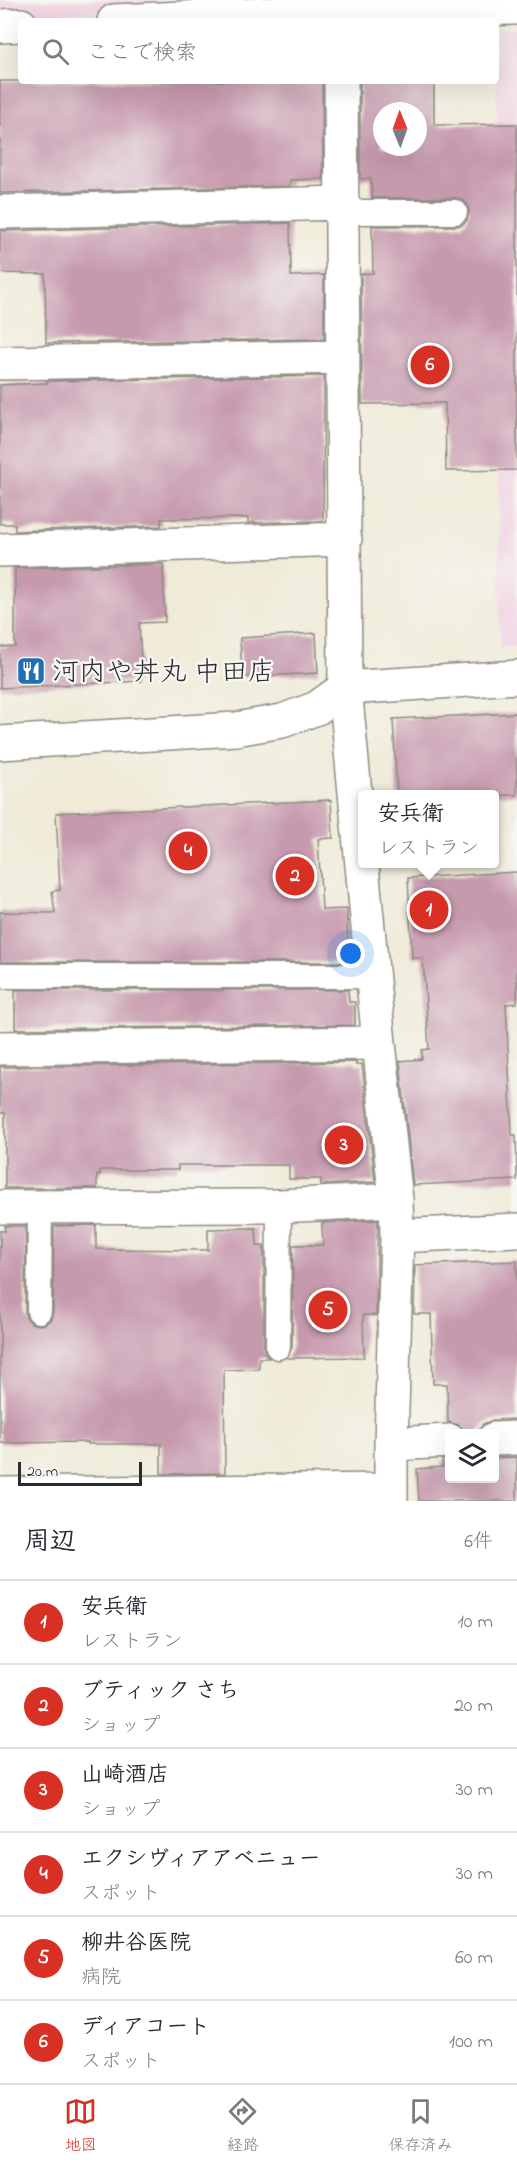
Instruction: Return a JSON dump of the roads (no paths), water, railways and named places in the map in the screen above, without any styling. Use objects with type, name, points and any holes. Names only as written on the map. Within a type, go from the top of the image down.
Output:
[{"type":"street","points":[[182,18],[341,11],[517,8]]},
{"type":"street","points":[[0,26],[18,25]]},
{"type":"street","points":[[341,84],[345,688],[358,827]]},
{"type":"street","points":[[0,212],[343,208]]},
{"type":"street","points":[[0,363],[343,357]]},
{"type":"street","points":[[0,550],[345,539]]},
{"type":"street","points":[[0,743],[236,729],[282,721],[317,708],[345,688],[517,677]]},
{"type":"street","points":[[0,1494],[391,1495],[396,1200],[378,1043],[362,868]]},
{"type":"street","points":[[0,1048],[378,1043]]},
{"type":"street","points":[[0,1207],[279,1206],[396,1200]]},
{"type":"street","points":[[397,1236],[517,1230]]},
{"type":"street","points":[[499,1439],[517,1438]]},
{"type":"street","points":[[391,1444],[445,1441]]},
{"type":"lane","points":[[343,208],[455,212]]},
{"type":"lane","points":[[0,976],[372,976]]},
{"type":"lane","points":[[278,1347],[279,1206]]},
{"type":"lane","points":[[39,1311],[40,1207]]},
{"type":"place","name":"ディアコート","points":[[430,365]]},
{"type":"place","name":"河内や丼丸 中田店","points":[[31,671]]},
{"type":"place","name":"エクシヴィアアベニュー","points":[[188,851]]},
{"type":"place","name":"ブティック さち","points":[[295,876]]},
{"type":"place","name":"安兵衛","points":[[429,910]]},
{"type":"place","name":"山崎酒店","points":[[344,1145]]},
{"type":"place","name":"柳井谷医院","points":[[328,1310]]}]
